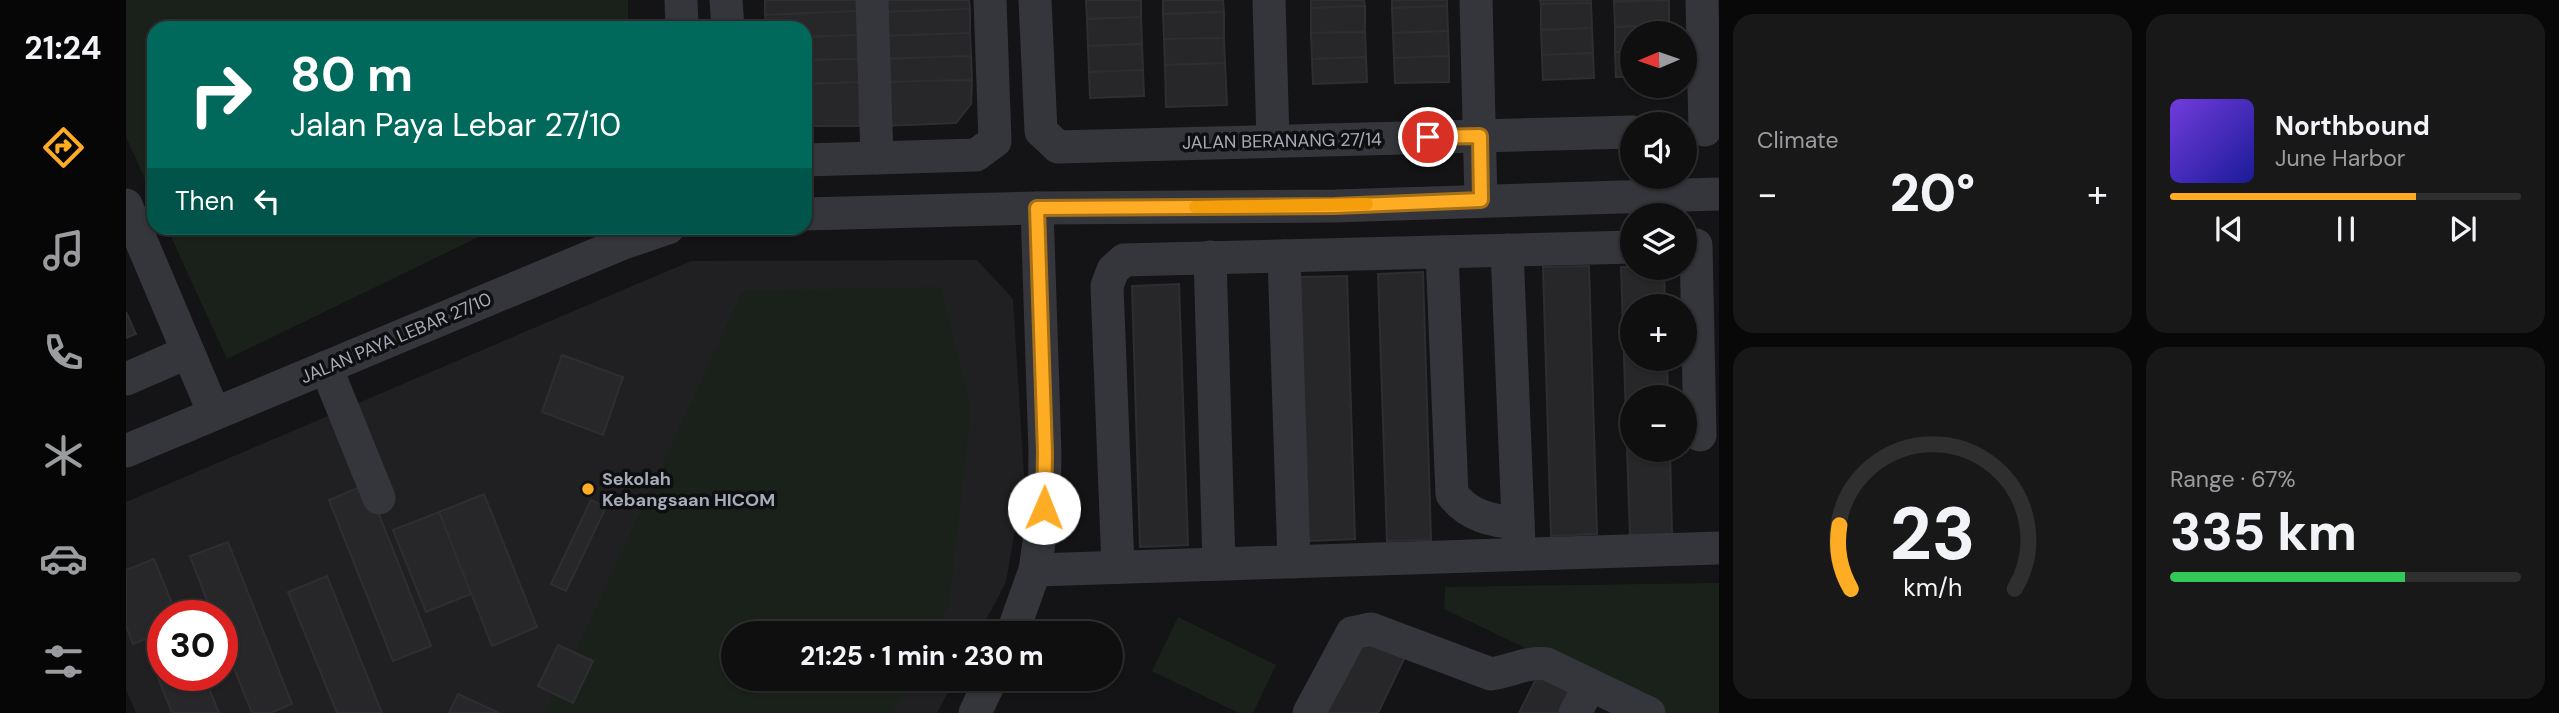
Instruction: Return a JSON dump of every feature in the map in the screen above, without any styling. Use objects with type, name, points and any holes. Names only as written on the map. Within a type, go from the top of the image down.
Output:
[{"type":"street","points":[[681,0],[682,21]]},
{"type":"street","points":[[726,0],[727,21]]},
{"type":"street","points":[[872,0],[877,158]]},
{"type":"street","points":[[812,160],[976,155],[995,141],[990,0]]},
{"type":"street","name":"JALAN BERANANG 27/14","points":[[1035,0],[1041,131],[1058,147],[1620,132]]},
{"type":"street","points":[[1269,0],[1273,141]]},
{"type":"street","points":[[1476,0],[1481,200]]},
{"type":"street","points":[[1702,0],[1703,130]]},
{"type":"street","points":[[812,214],[1037,208],[1335,206],[1719,194]]},
{"type":"street","points":[[126,205],[214,413]]},
{"type":"street","points":[[1017,621],[1035,570],[1044,508],[1045,453],[1037,208]]},
{"type":"street","name":"JALAN PAYA LEBAR 27/10","points":[[126,451],[647,235]]},
{"type":"street","points":[[1700,245],[1700,435]]},
{"type":"street","points":[[1118,567],[1107,286],[1113,270],[1125,260],[1620,247]]},
{"type":"street","points":[[1507,250],[1519,539]]},
{"type":"street","points":[[1442,252],[1452,494],[1461,506],[1496,522],[1519,539]]},
{"type":"street","points":[[1284,256],[1294,562]]},
{"type":"street","points":[[1210,257],[1219,564]]},
{"type":"street","points":[[126,379],[188,352]]},
{"type":"street","points":[[326,367],[379,498]]},
{"type":"street","points":[[1035,570],[1294,562],[1519,539],[1719,548]]},
{"type":"street","points":[[1309,713],[1352,633],[1371,629],[1492,674],[1534,662],[1547,664],[1583,699],[1649,713]]},
{"type":"street","points":[[975,713],[985,691]]},
{"type":"shaded area","points":[[126,0],[628,0],[628,21],[147,21],[147,184],[126,137]]},
{"type":"shaded area","points":[[170,235],[483,235],[227,359]]},
{"type":"shaded area","name":"Sekolah Kebangsaan HICOM","points":[[977,260],[1013,299],[1024,477],[1006,582],[985,621],[721,621],[721,691],[949,691],[937,713],[136,713],[126,690],[126,502],[691,261]]},
{"type":"shaded area","points":[[941,287],[971,407],[949,604],[940,621],[721,621],[721,691],[904,691],[892,713],[545,713],[554,694],[573,702],[593,662],[575,653],[743,291]]},
{"type":"shaded area","points":[[1719,583],[1719,713],[1661,713],[1444,609],[1445,587]]},
{"type":"shaded area","points":[[1178,617],[1276,665],[1253,713],[1239,713],[1152,671]]},
{"type":"building","points":[[765,0],[857,0],[858,11],[765,15]]},
{"type":"building","points":[[880,0],[969,0],[970,9],[880,12]]},
{"type":"building","points":[[1086,0],[1141,0],[1141,17],[1087,19]]},
{"type":"building","points":[[1163,0],[1223,0],[1224,12],[1163,14]]},
{"type":"building","points":[[1311,0],[1364,0],[1365,6],[1311,8]]},
{"type":"building","points":[[1392,0],[1447,0],[1447,6],[1392,8]]},
{"type":"building","points":[[1540,0],[1591,0],[1591,3],[1541,4]]},
{"type":"building","points":[[1614,0],[1669,0],[1614,2]]},
{"type":"building","points":[[1669,0],[1669,21],[1620,21],[1620,27],[1615,27],[1614,2]]},
{"type":"building","points":[[1591,3],[1592,28],[1541,30],[1541,4]]},
{"type":"building","points":[[1365,6],[1365,32],[1311,33],[1311,8]]},
{"type":"building","points":[[1447,6],[1448,31],[1393,33],[1392,8]]},
{"type":"building","points":[[970,9],[970,33],[881,36],[880,12]]},
{"type":"building","points":[[858,11],[859,35],[812,37],[812,21],[765,21],[765,15]]},
{"type":"building","points":[[1224,12],[1224,38],[1164,39],[1163,14]]},
{"type":"building","points":[[1141,17],[1142,44],[1088,46],[1087,19]]},
{"type":"building","points":[[1615,27],[1620,27],[1620,52],[1615,52]]},
{"type":"building","points":[[1592,28],[1593,53],[1542,55],[1541,30]]},
{"type":"building","points":[[1448,31],[1449,56],[1394,58],[1393,33]]},
{"type":"building","points":[[1365,32],[1366,57],[1312,59],[1311,33]]},
{"type":"building","points":[[970,33],[971,56],[882,59],[881,36]]},
{"type":"building","points":[[859,35],[859,59],[812,60],[812,37]]},
{"type":"building","points":[[1224,38],[1225,63],[1165,65],[1164,39]]},
{"type":"building","points":[[1142,44],[1143,70],[1089,72],[1088,46]]},
{"type":"building","points":[[1615,52],[1620,52],[1620,77],[1616,77]]},
{"type":"building","points":[[1593,53],[1594,78],[1543,80],[1542,55]]},
{"type":"building","points":[[971,56],[972,80],[883,82],[882,59]]},
{"type":"building","points":[[1449,56],[1449,82],[1395,83],[1394,58]]},
{"type":"building","points":[[1366,57],[1367,82],[1313,84],[1312,59]]},
{"type":"building","points":[[859,59],[860,82],[812,84],[812,60]]},
{"type":"building","points":[[1225,63],[1227,105],[1166,107],[1165,65]]},
{"type":"building","points":[[1143,70],[1144,96],[1090,98],[1089,72]]},
{"type":"building","points":[[972,80],[971,104],[956,123],[884,126],[883,82]]},
{"type":"building","points":[[860,82],[859,126],[812,126],[812,84]]},
{"type":"building","points":[[1589,266],[1597,534],[1551,536],[1543,267]]},
{"type":"building","points":[[1423,272],[1431,540],[1387,541],[1378,274]]},
{"type":"building","points":[[1347,276],[1355,539],[1308,541],[1300,277]]},
{"type":"building","points":[[1621,280],[1664,280],[1665,294],[1622,294]]},
{"type":"building","points":[[1179,284],[1188,545],[1140,547],[1132,286]]},
{"type":"building","points":[[126,312],[136,334],[126,338]]},
{"type":"building","points":[[562,355],[623,377],[603,435],[542,412]]},
{"type":"building","points":[[1624,371],[1667,371],[1668,385],[1625,385]]},
{"type":"building","points":[[1628,462],[1670,462],[1672,534],[1630,536]]},
{"type":"building","points":[[367,484],[431,646],[393,661],[329,500]]},
{"type":"building","points":[[484,494],[537,627],[492,646],[439,512]]},
{"type":"building","points":[[591,500],[606,507],[566,591],[551,584]]},
{"type":"building","points":[[439,512],[471,594],[426,612],[393,530]]},
{"type":"building","points":[[228,542],[292,704],[270,713],[252,713],[238,678],[238,600],[207,600],[190,556]]},
{"type":"building","points":[[154,559],[171,600],[147,600],[147,638],[133,644],[126,626],[126,570]]},
{"type":"building","points":[[327,576],[382,713],[337,713],[288,592]]},
{"type":"building","points":[[1363,639],[1404,659],[1378,713],[1326,713]]},
{"type":"building","points":[[558,645],[593,661],[573,703],[538,686]]},
{"type":"building","points":[[1540,671],[1579,691],[1568,713],[1519,713]]},
{"type":"building","points":[[163,691],[210,691],[219,713],[172,713]]},
{"type":"building","points":[[458,694],[499,713],[449,713]]},
{"type":"slow traffic","points":[[1195,207],[1367,204]]},
{"type":"place","name":"Sekolah Kebangsaan HICOM","points":[[588,489]]},
{"type":"route","points":[[1044,508],[1045,453],[1037,208],[1335,206],[1481,200],[1480,136],[1428,137]]}]
